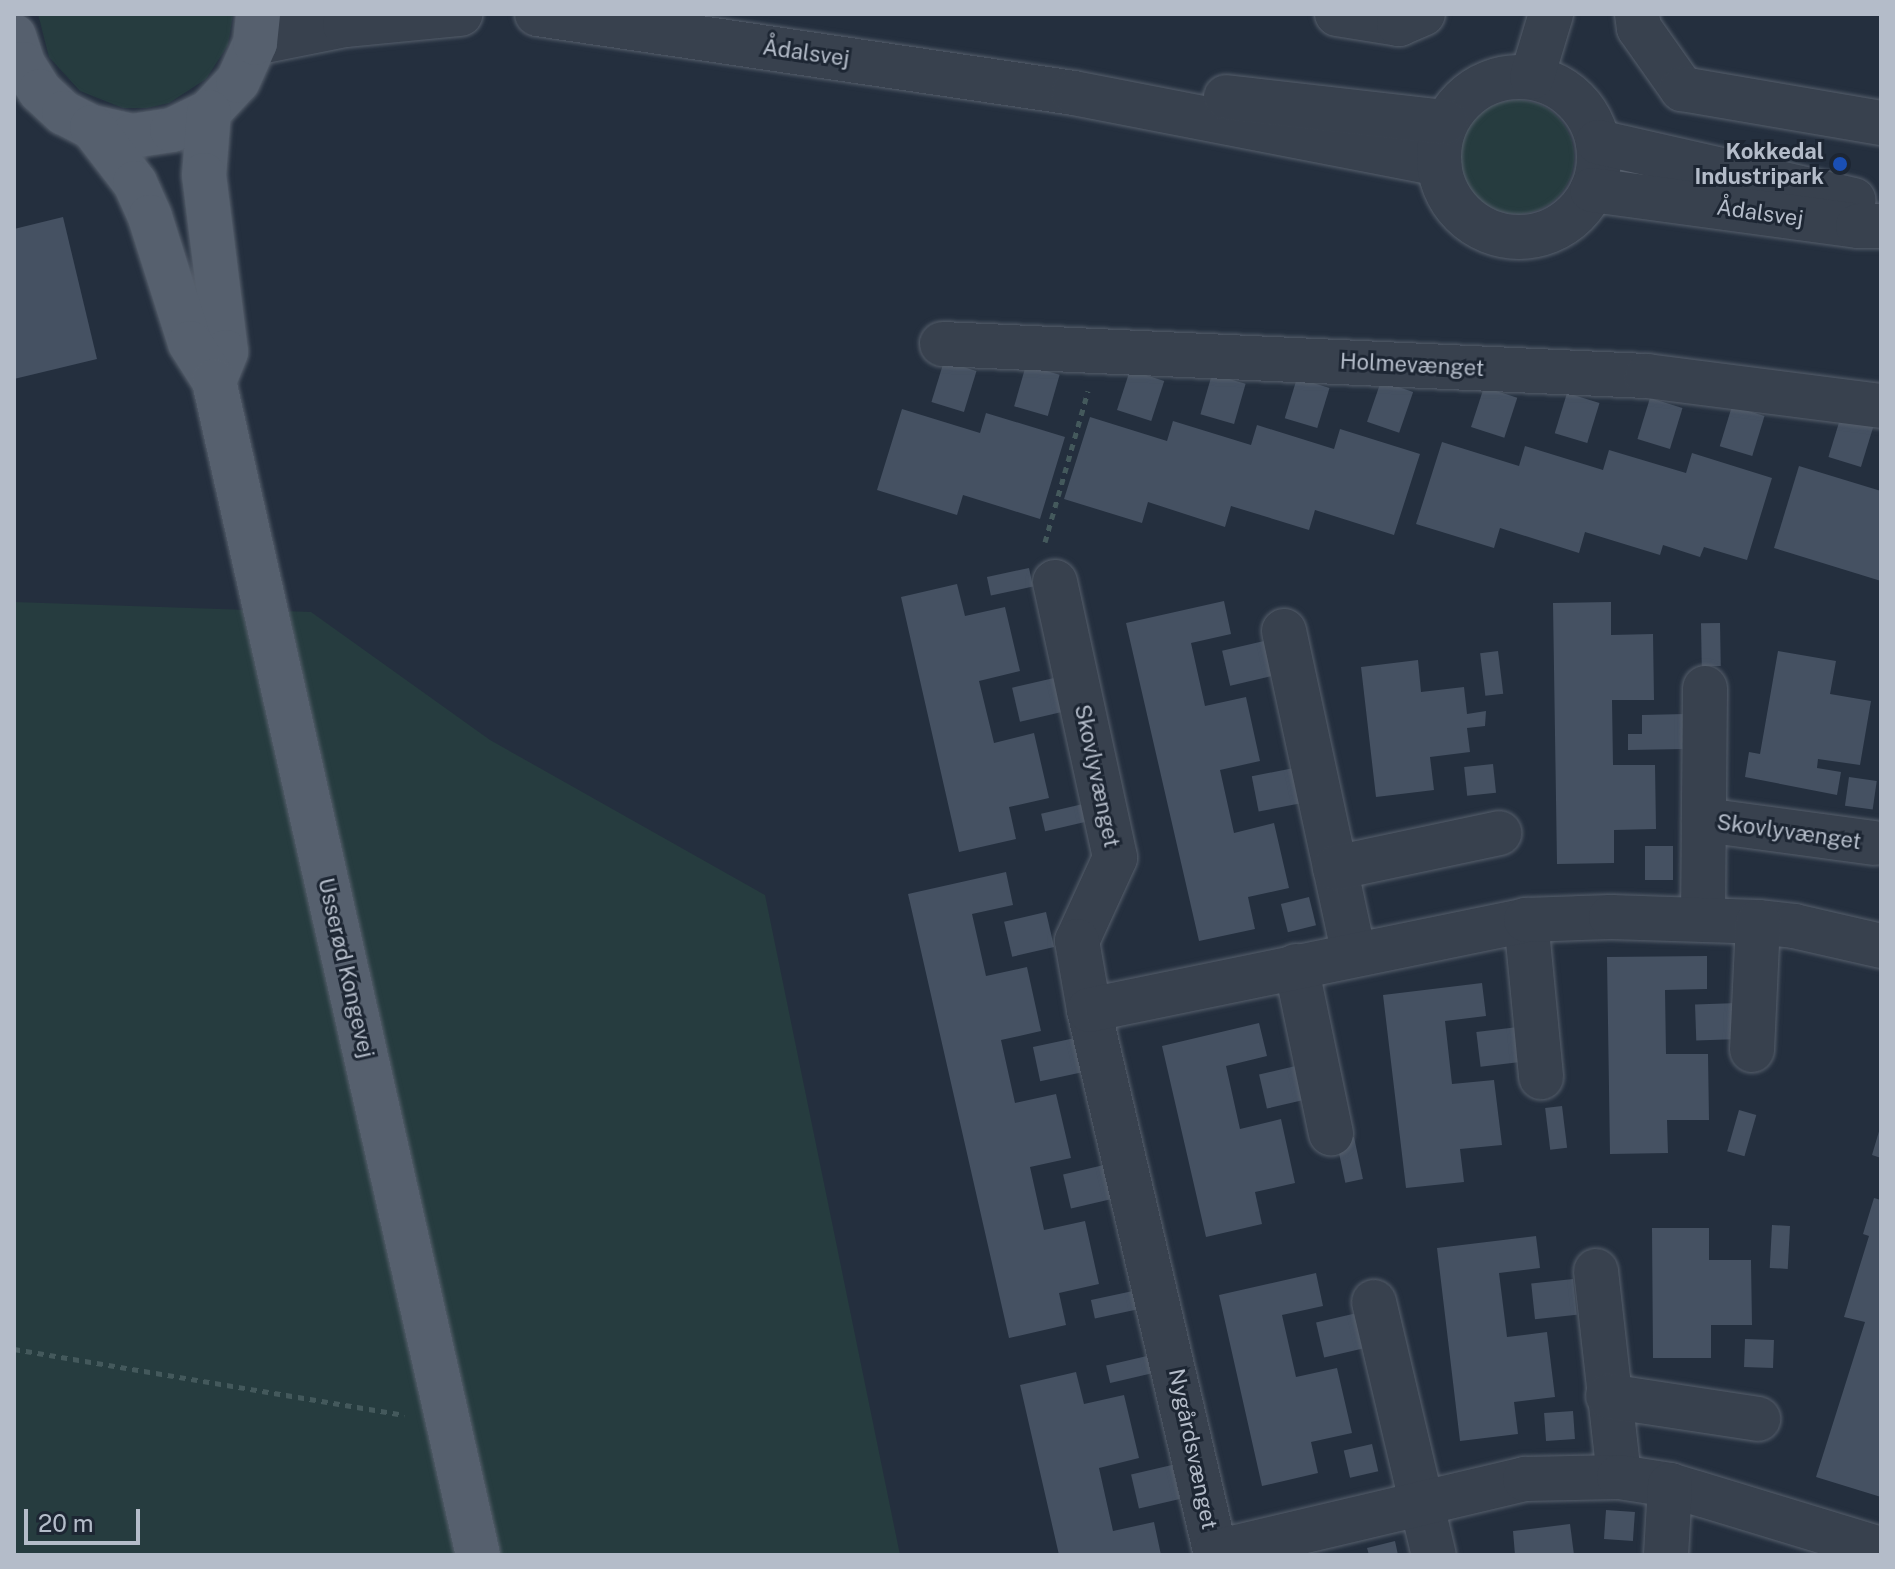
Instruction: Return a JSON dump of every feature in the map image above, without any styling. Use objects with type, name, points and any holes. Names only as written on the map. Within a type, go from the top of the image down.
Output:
[{"type":"main road","points":[[17,55],[40,91],[64,113],[92,127],[132,136],[172,130],[209,112],[238,81],[257,29]]},
{"type":"main road","name":"Usserød Kongevej","points":[[209,112],[204,175],[226,352],[214,381]]},
{"type":"main road","name":"Usserød Kongevej","points":[[92,127],[135,183],[150,217],[190,343],[214,381],[478,1555]]},
{"type":"street","points":[[257,29],[345,25],[460,14]]},
{"type":"street","name":"Ådalsvej","points":[[537,14],[1074,93],[1439,164]]},
{"type":"street","points":[[1337,14],[1399,24],[1423,14]]},
{"type":"street","points":[[1532,77],[1551,14]]},
{"type":"street","points":[[1637,14],[1639,28],[1682,89],[1881,123]]},
{"type":"street","points":[[1512,76],[1532,77],[1555,85],[1575,99],[1590,119],[1598,142],[1598,166],[1592,190],[1579,210],[1562,225],[1540,234],[1517,237],[1494,233],[1473,223],[1456,207],[1444,187],[1439,164],[1439,142],[1457,104],[1482,85],[1512,76]]},
{"type":"street","name":"Ådalsvej","points":[[1074,93],[1114,84],[1446,122]]},
{"type":"street","name":"Ådalsvej","points":[[1598,142],[1881,207]]},
{"type":"street","name":"Ådalsvej","points":[[1592,190],[1858,226],[1881,226]]},
{"type":"street","name":"Holmevænget","points":[[942,344],[1647,376],[1881,406]]},
{"type":"street","name":"Skovlyvænget","points":[[1055,582],[1115,858],[1077,941],[1089,1010],[1170,1347]]},
{"type":"street","points":[[1284,631],[1354,954]]},
{"type":"street","name":"Skovlyvænget","points":[[1703,918],[1705,688]]},
{"type":"street","name":"Skovlyvænget","points":[[1704,820],[1874,843]]},
{"type":"street","points":[[1335,868],[1499,833]]},
{"type":"street","points":[[1089,1010],[1526,920],[1703,918],[1758,922],[1794,926],[1881,946]]},
{"type":"street","points":[[1526,920],[1541,1077]]},
{"type":"street","points":[[1752,1050],[1758,922]]},
{"type":"street","points":[[1296,966],[1331,1133]]},
{"type":"street","points":[[1596,1271],[1619,1477]]},
{"type":"street","points":[[1374,1302],[1434,1555]]},
{"type":"street","name":"Nygårdsvænget","points":[[1170,1347],[1216,1553],[1421,1501],[1525,1479],[1619,1477],[1670,1485],[1881,1549]]},
{"type":"street","points":[[1608,1396],[1758,1419]]},
{"type":"street","points":[[1666,1555],[1670,1485]]},
{"type":"path","points":[[1055,582],[1044,546],[1099,351]]},
{"type":"path","points":[[14,1349],[448,1422]]},
{"type":"green space","points":[[38,14],[233,14],[228,45],[206,79],[169,103],[147,108],[123,108],[80,91],[49,57]]},
{"type":"green space","points":[[1517,100],[1539,104],[1557,117],[1570,135],[1574,157],[1570,179],[1557,197],[1539,210],[1517,214],[1495,210],[1477,197],[1464,179],[1460,157],[1464,135],[1477,117],[1495,104]]},
{"type":"green space","points":[[14,602],[311,612],[490,740],[765,895],[900,1555],[14,1555]]},
{"type":"building","points":[[63,217],[97,359],[14,379],[14,229]]},
{"type":"building","points":[[944,361],[977,371],[964,412],[931,402]]},
{"type":"building","points":[[1026,365],[1060,375],[1048,416],[1014,406]]},
{"type":"building","points":[[1130,370],[1164,381],[1151,421],[1117,410]]},
{"type":"building","points":[[1212,374],[1246,384],[1234,424],[1200,414]]},
{"type":"building","points":[[1297,378],[1330,388],[1317,428],[1285,418]]},
{"type":"building","points":[[1381,381],[1413,392],[1399,433],[1367,422]]},
{"type":"building","points":[[1484,387],[1517,398],[1504,438],[1471,427]]},
{"type":"building","points":[[1567,393],[1600,403],[1587,443],[1555,433]]},
{"type":"building","points":[[1650,398],[1683,408],[1670,449],[1637,439]]},
{"type":"building","points":[[1732,406],[1765,416],[1752,456],[1720,446]]},
{"type":"building","points":[[902,409],[980,433],[986,413],[1065,437],[1040,519],[963,495],[957,515],[877,490]]},
{"type":"building","points":[[1841,416],[1874,426],[1861,467],[1828,457]]},
{"type":"building","points":[[1090,417],[1167,441],[1173,421],[1251,445],[1257,425],[1334,449],[1340,429],[1420,454],[1394,535],[1315,510],[1309,530],[1231,506],[1225,527],[1148,502],[1142,523],[1064,499]]},
{"type":"building","points":[[1442,442],[1519,466],[1525,446],[1603,470],[1609,450],[1686,473],[1692,453],[1772,478],[1747,560],[1704,547],[1700,557],[1663,545],[1660,555],[1585,532],[1579,553],[1500,528],[1494,548],[1416,524]]},
{"type":"building","points":[[1799,466],[1881,491],[1881,581],[1774,548]]},
{"type":"building","points":[[1029,568],[1033,587],[991,596],[987,577]]},
{"type":"building","points":[[957,584],[965,616],[1005,607],[1020,671],[979,681],[994,743],[1034,733],[1049,798],[1009,807],[1016,839],[959,852],[901,597]]},
{"type":"building","points":[[1224,601],[1231,634],[1191,643],[1205,706],[1246,697],[1260,761],[1220,770],[1234,833],[1274,823],[1289,888],[1248,897],[1255,929],[1199,941],[1126,623]]},
{"type":"building","points":[[1611,602],[1611,635],[1653,634],[1654,700],[1612,700],[1613,765],[1655,765],[1656,829],[1614,830],[1614,863],[1557,864],[1553,603]]},
{"type":"building","points":[[1701,623],[1720,623],[1721,666],[1702,666]]},
{"type":"building","points":[[1264,641],[1272,676],[1230,686],[1222,651]]},
{"type":"building","points":[[1498,651],[1503,694],[1485,696],[1480,653]]},
{"type":"building","points":[[1778,651],[1836,661],[1830,694],[1871,701],[1860,765],[1818,759],[1817,768],[1841,772],[1837,795],[1745,777],[1749,752],[1760,754]]},
{"type":"building","points":[[1418,660],[1421,692],[1464,687],[1467,714],[1486,711],[1485,726],[1467,728],[1470,752],[1430,757],[1434,790],[1376,797],[1361,667]]},
{"type":"building","points":[[1054,678],[1062,712],[1020,722],[1012,688]]},
{"type":"building","points":[[1685,714],[1685,749],[1628,750],[1628,734],[1642,734],[1642,715]]},
{"type":"building","points":[[1493,764],[1496,793],[1467,796],[1464,767]]},
{"type":"building","points":[[1294,768],[1301,803],[1259,812],[1252,776]]},
{"type":"building","points":[[1849,777],[1877,781],[1873,810],[1845,806]]},
{"type":"building","points":[[1083,804],[1087,822],[1045,831],[1041,814]]},
{"type":"building","points":[[1645,846],[1673,846],[1673,880],[1645,880]]},
{"type":"building","points":[[1006,872],[1013,905],[972,914],[986,976],[1027,967],[1041,1031],[1001,1040],[1015,1103],[1056,1094],[1071,1158],[1030,1167],[1044,1230],[1085,1221],[1099,1284],[1059,1293],[1066,1325],[1009,1338],[908,894]]},
{"type":"building","points":[[1309,897],[1316,925],[1288,932],[1281,904]]},
{"type":"building","points":[[1046,912],[1054,947],[1012,957],[1004,922]]},
{"type":"building","points":[[1707,956],[1707,989],[1665,990],[1666,1054],[1708,1054],[1709,1120],[1667,1120],[1668,1153],[1610,1154],[1607,957]]},
{"type":"building","points":[[1482,983],[1486,1016],[1445,1021],[1452,1084],[1494,1080],[1502,1145],[1460,1149],[1464,1182],[1406,1188],[1383,995]]},
{"type":"building","points":[[1738,1003],[1739,1039],[1696,1040],[1695,1005]]},
{"type":"building","points":[[1259,1023],[1267,1056],[1226,1066],[1240,1129],[1281,1119],[1295,1183],[1255,1192],[1262,1224],[1206,1237],[1162,1046]]},
{"type":"building","points":[[1518,1027],[1522,1062],[1481,1067],[1476,1032]]},
{"type":"building","points":[[1075,1038],[1082,1072],[1040,1081],[1033,1047]]},
{"type":"building","points":[[1300,1065],[1308,1099],[1267,1109],[1259,1074]]},
{"type":"building","points":[[1562,1106],[1567,1148],[1550,1150],[1545,1108]]},
{"type":"building","points":[[1739,1110],[1756,1115],[1744,1156],[1727,1151]]},
{"type":"building","points":[[1881,1128],[1881,1158],[1872,1155]]},
{"type":"building","points":[[1354,1137],[1363,1179],[1345,1183],[1336,1141]]},
{"type":"building","points":[[1104,1165],[1112,1199],[1071,1209],[1063,1174]]},
{"type":"building","points":[[1874,1198],[1881,1200],[1881,1497],[1816,1477],[1865,1322],[1844,1317],[1869,1236],[1863,1234]]},
{"type":"building","points":[[1772,1225],[1790,1226],[1788,1269],[1770,1268]]},
{"type":"building","points":[[1652,1228],[1709,1228],[1709,1260],[1751,1260],[1752,1325],[1711,1325],[1711,1358],[1653,1358]]},
{"type":"building","points":[[1536,1236],[1540,1268],[1499,1273],[1507,1337],[1547,1332],[1555,1397],[1514,1402],[1518,1434],[1460,1441],[1437,1248]]},
{"type":"building","points":[[1316,1273],[1323,1306],[1282,1315],[1296,1377],[1337,1368],[1352,1433],[1311,1442],[1318,1473],[1262,1486],[1219,1295]]},
{"type":"building","points":[[1573,1279],[1577,1315],[1535,1319],[1531,1283]]},
{"type":"building","points":[[1133,1291],[1137,1310],[1095,1319],[1091,1300]]},
{"type":"building","points":[[1357,1313],[1365,1348],[1324,1358],[1316,1322]]},
{"type":"building","points":[[1745,1339],[1774,1340],[1773,1368],[1744,1367]]},
{"type":"building","points":[[1147,1356],[1151,1374],[1110,1383],[1106,1365]]},
{"type":"building","points":[[1076,1372],[1084,1404],[1124,1395],[1139,1458],[1099,1468],[1113,1531],[1154,1522],[1161,1555],[1059,1555],[1020,1385]]},
{"type":"building","points":[[1573,1411],[1575,1439],[1546,1441],[1544,1413]]},
{"type":"building","points":[[1372,1444],[1378,1471],[1350,1478],[1344,1451]]},
{"type":"building","points":[[1172,1465],[1180,1499],[1139,1509],[1131,1474]]},
{"type":"building","points":[[1606,1510],[1635,1512],[1633,1541],[1604,1539]]},
{"type":"building","points":[[1570,1524],[1574,1555],[1515,1555],[1513,1531]]},
{"type":"building","points":[[1395,1541],[1398,1555],[1369,1555],[1367,1548]]},
{"type":"place","name":"Kokkedal Industripark","points":[[1840,164]]}]
